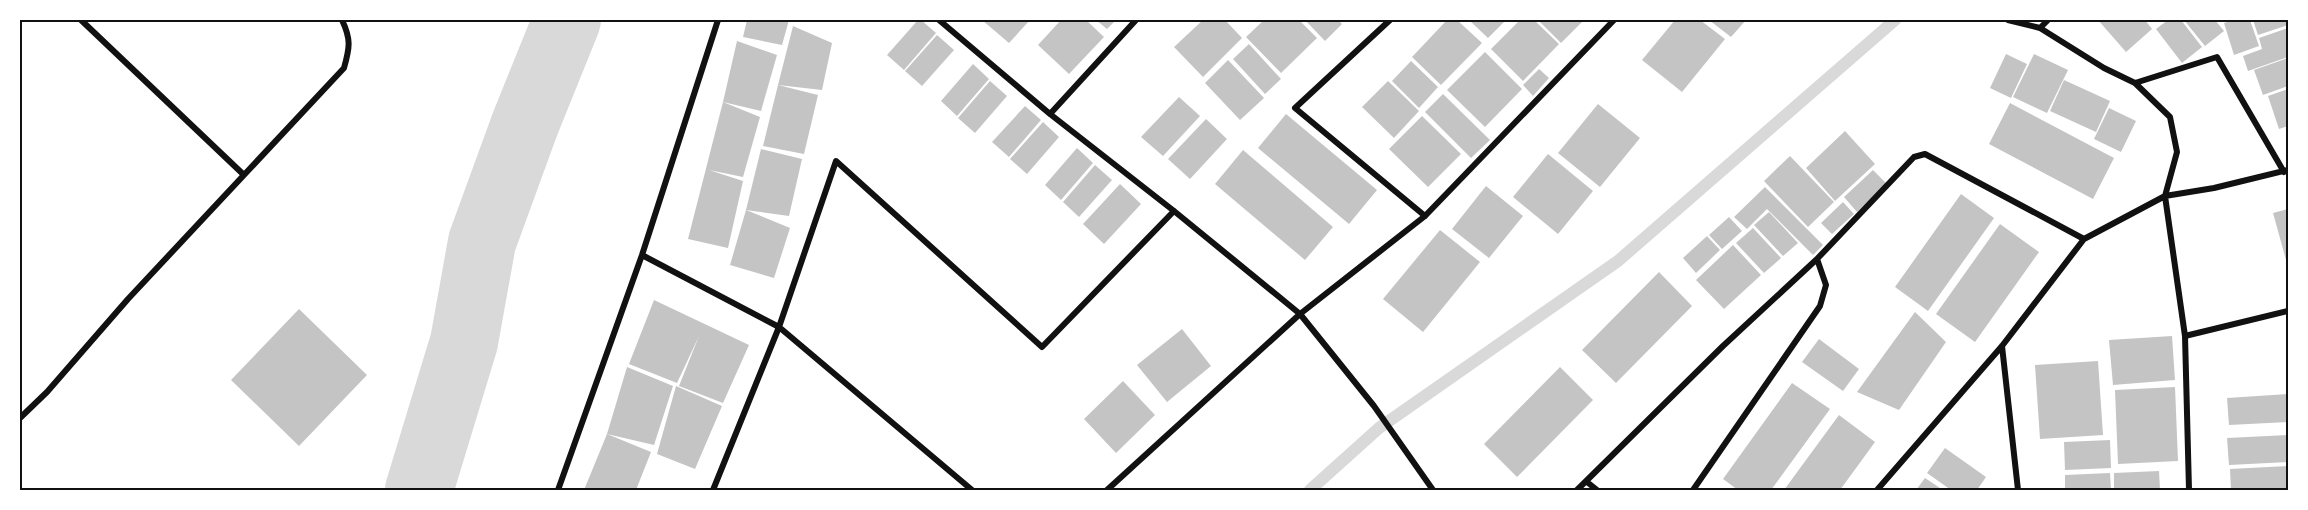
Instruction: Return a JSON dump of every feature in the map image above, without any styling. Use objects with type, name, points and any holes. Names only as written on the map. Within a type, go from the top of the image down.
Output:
[{"type":"street","points":[[81,20],[244,175]]},
{"type":"street","points":[[20,418],[47,392],[128,299],[344,68],[349,49],[349,34],[342,20]]},
{"type":"street","points":[[558,490],[642,255],[718,20]]},
{"type":"street","points":[[939,20],[1050,114],[1300,314],[1374,406],[1433,490]]},
{"type":"street","points":[[1050,114],[1136,20]]},
{"type":"street","points":[[1390,20],[1295,108],[1425,216]]},
{"type":"street","points":[[1107,490],[1300,314],[1425,216],[1614,20]]},
{"type":"street","points":[[2008,20],[2040,28],[2104,68],[2135,83],[2170,117],[2177,152],[2165,196],[2185,336],[2189,490]]},
{"type":"street","points":[[2040,28],[2048,20]]},
{"type":"street","points":[[1877,490],[2002,346],[2084,239],[2165,196],[2214,188],[2286,171],[2217,57],[2135,83]]},
{"type":"street","points":[[1577,490],[1723,346],[1817,259],[1914,157],[1925,154],[2084,239]]},
{"type":"street","points":[[714,490],[779,327],[836,161],[1042,347],[1174,211]]},
{"type":"street","points":[[642,255],[779,327],[972,490]]},
{"type":"street","points":[[1693,490],[1820,306],[1826,285],[1817,259]]},
{"type":"street","points":[[2185,336],[2289,311]]},
{"type":"street","points":[[2002,346],[2018,490]]},
{"type":"street","points":[[1587,482],[1597,490]]},
{"type":"building","points":[[747,20],[789,20],[782,45],[743,37]]},
{"type":"building","points":[[918,20],[936,33],[904,70],[887,55]]},
{"type":"building","points":[[982,20],[1030,20],[1009,43]]},
{"type":"building","points":[[1061,20],[1086,20],[1104,37],[1069,74],[1038,45]]},
{"type":"building","points":[[1096,20],[1116,20],[1107,29]]},
{"type":"building","points":[[1203,20],[1225,20],[1242,38],[1203,77],[1174,47]]},
{"type":"building","points":[[1264,20],[1299,20],[1317,38],[1281,73],[1246,37]]},
{"type":"building","points":[[1305,20],[1338,20],[1342,24],[1325,41]]},
{"type":"building","points":[[1447,20],[1457,20],[1482,43],[1441,85],[1412,57]]},
{"type":"building","points":[[1469,20],[1506,20],[1488,38]]},
{"type":"building","points":[[1520,20],[1534,20],[1559,44],[1523,81],[1491,49]]},
{"type":"building","points":[[1538,20],[1584,20],[1561,43]]},
{"type":"building","points":[[1675,20],[1700,20],[1725,39],[1682,92],[1642,60]]},
{"type":"building","points":[[1709,20],[1746,20],[1731,37]]},
{"type":"building","points":[[2098,20],[2145,20],[2152,29],[2126,52]]},
{"type":"building","points":[[2168,20],[2181,20],[2202,47],[2182,63],[2156,29]]},
{"type":"building","points":[[2184,20],[2215,20],[2224,31],[2205,46]]},
{"type":"building","points":[[2233,20],[2250,20],[2259,46],[2234,55],[2224,23]]},
{"type":"building","points":[[2253,20],[2288,20],[2288,25],[2258,35]]},
{"type":"building","points":[[793,26],[832,43],[822,90],[778,85]]},
{"type":"building","points":[[2288,28],[2288,57],[2248,71],[2243,56],[2262,49],[2259,38]]},
{"type":"building","points":[[937,35],[954,50],[922,86],[905,71]]},
{"type":"building","points":[[737,41],[777,55],[761,111],[723,102]]},
{"type":"building","points":[[1249,44],[1281,79],[1265,94],[1233,59]]},
{"type":"building","points":[[1485,52],[1522,89],[1485,127],[1447,90]]},
{"type":"building","points":[[2006,54],[2027,64],[2011,98],[1990,88]]},
{"type":"building","points":[[2034,54],[2068,70],[2047,113],[2013,97]]},
{"type":"building","points":[[2288,58],[2288,86],[2263,95],[2254,70]]},
{"type":"building","points":[[1228,60],[1264,98],[1240,120],[1205,83]]},
{"type":"building","points":[[1411,61],[1438,87],[1419,108],[1392,81]]},
{"type":"building","points":[[973,64],[989,79],[957,116],[941,101]]},
{"type":"building","points":[[1539,69],[1549,78],[1533,96],[1523,85]]},
{"type":"building","points":[[2064,80],[2110,101],[2096,132],[2050,111]]},
{"type":"building","points":[[990,81],[1007,96],[975,133],[958,118]]},
{"type":"building","points":[[1388,81],[1419,111],[1394,138],[1362,107]]},
{"type":"building","points":[[778,85],[818,95],[804,154],[763,146]]},
{"type":"building","points":[[2288,89],[2288,126],[2279,129],[2268,96]]},
{"type":"building","points":[[1443,94],[1490,140],[1471,158],[1425,112]]},
{"type":"building","points":[[1179,97],[1200,116],[1163,156],[1141,137]]},
{"type":"building","points":[[723,102],[760,117],[743,177],[709,170],[743,181],[728,248],[688,239]]},
{"type":"building","points":[[2010,103],[2114,158],[2093,199],[1989,144]]},
{"type":"building","points":[[1598,104],[1640,138],[1600,187],[1558,153]]},
{"type":"building","points":[[1025,106],[1041,120],[1009,157],[992,142]]},
{"type":"building","points":[[2109,108],[2136,121],[2121,152],[2094,139]]},
{"type":"building","points":[[1286,114],[1377,190],[1349,224],[1258,148]]},
{"type":"building","points":[[1422,116],[1461,154],[1428,187],[1389,149]]},
{"type":"building","points":[[1206,119],[1227,139],[1190,179],[1168,159]]},
{"type":"building","points":[[1043,122],[1059,137],[1027,174],[1010,159]]},
{"type":"building","points":[[1845,131],[1875,164],[1835,201],[1806,168]]},
{"type":"building","points":[[1077,148],[1093,163],[1061,200],[1045,185]]},
{"type":"building","points":[[761,149],[802,159],[789,216],[746,210]]},
{"type":"building","points":[[1243,150],[1333,227],[1305,260],[1215,184]]},
{"type":"building","points":[[1548,154],[1593,191],[1558,234],[1513,197]]},
{"type":"building","points":[[1790,156],[1834,202],[1808,227],[1764,181]]},
{"type":"building","points":[[1095,165],[1112,180],[1079,217],[1063,202]]},
{"type":"building","points":[[1873,170],[1887,184],[1857,212],[1844,197]]},
{"type":"building","points":[[1120,184],[1141,204],[1104,244],[1083,224]]},
{"type":"building","points":[[1486,186],[1523,216],[1489,258],[1452,229]]},
{"type":"building","points":[[1765,187],[1823,245],[1813,255],[1767,209],[1747,229],[1734,217]]},
{"type":"building","points":[[1961,194],[1994,218],[1928,311],[1895,287]]},
{"type":"building","points":[[1843,202],[1854,214],[1832,234],[1821,223]]},
{"type":"building","points":[[2288,209],[2288,267],[2273,213]]},
{"type":"building","points":[[746,210],[790,228],[774,278],[730,265]]},
{"type":"building","points":[[1769,212],[1798,243],[1783,256],[1754,225]]},
{"type":"building","points":[[1729,217],[1742,231],[1722,249],[1709,235]]},
{"type":"building","points":[[2000,224],[2039,252],[1975,342],[1936,314]]},
{"type":"building","points":[[1753,228],[1781,258],[1764,273],[1736,243]]},
{"type":"building","points":[[1440,230],[1480,262],[1423,332],[1383,299]]},
{"type":"building","points":[[1707,236],[1720,250],[1696,273],[1683,258]]},
{"type":"building","points":[[1733,245],[1761,275],[1724,309],[1696,280]]},
{"type":"building","points":[[1659,272],[1692,306],[1616,383],[1582,350]]},
{"type":"building","points":[[654,300],[749,345],[723,403],[679,386],[699,336],[677,383],[629,364]]},
{"type":"building","points":[[299,309],[367,375],[299,446],[231,380]]},
{"type":"building","points":[[1915,312],[1946,342],[1899,410],[1857,392]]},
{"type":"building","points":[[1182,329],[1211,366],[1167,402],[1137,365]]},
{"type":"building","points":[[2172,336],[2175,380],[2113,385],[2109,340]]},
{"type":"building","points":[[1819,339],[1859,369],[1843,391],[1802,362]]},
{"type":"building","points":[[2098,361],[2103,435],[2040,439],[2035,365]]},
{"type":"building","points":[[627,367],[673,386],[654,445],[607,434]]},
{"type":"building","points":[[1560,367],[1593,400],[1517,477],[1484,444]]},
{"type":"building","points":[[1123,381],[1155,415],[1116,453],[1084,419]]},
{"type":"building","points":[[1792,383],[1830,409],[1771,490],[1738,490],[1723,479]]},
{"type":"building","points":[[676,386],[722,406],[695,469],[657,454]]},
{"type":"building","points":[[2175,387],[2178,461],[2118,464],[2115,390]]},
{"type":"building","points":[[2288,394],[2288,422],[2229,425],[2227,398]]},
{"type":"building","points":[[1839,415],[1875,442],[1840,490],[1784,490]]},
{"type":"building","points":[[607,434],[651,452],[636,490],[584,490]]},
{"type":"building","points":[[2288,435],[2288,462],[2229,465],[2227,438]]},
{"type":"building","points":[[2110,440],[2111,468],[2065,470],[2064,442]]},
{"type":"building","points":[[1945,448],[1986,477],[1977,490],[1951,490],[1927,473]]},
{"type":"building","points":[[2288,466],[2288,490],[2231,490],[2230,469]]},
{"type":"building","points":[[2159,471],[2160,490],[2114,490],[2114,473]]},
{"type":"building","points":[[2110,473],[2111,490],[2065,490],[2065,475]]},
{"type":"building","points":[[1925,478],[1943,490],[1916,490]]},
{"type":"waterway","points":[[419,490],[464,342],[482,242],[525,124],[567,20]]},
{"type":"waterway","points":[[1310,490],[1379,428],[1618,261],[1895,20]]}]
